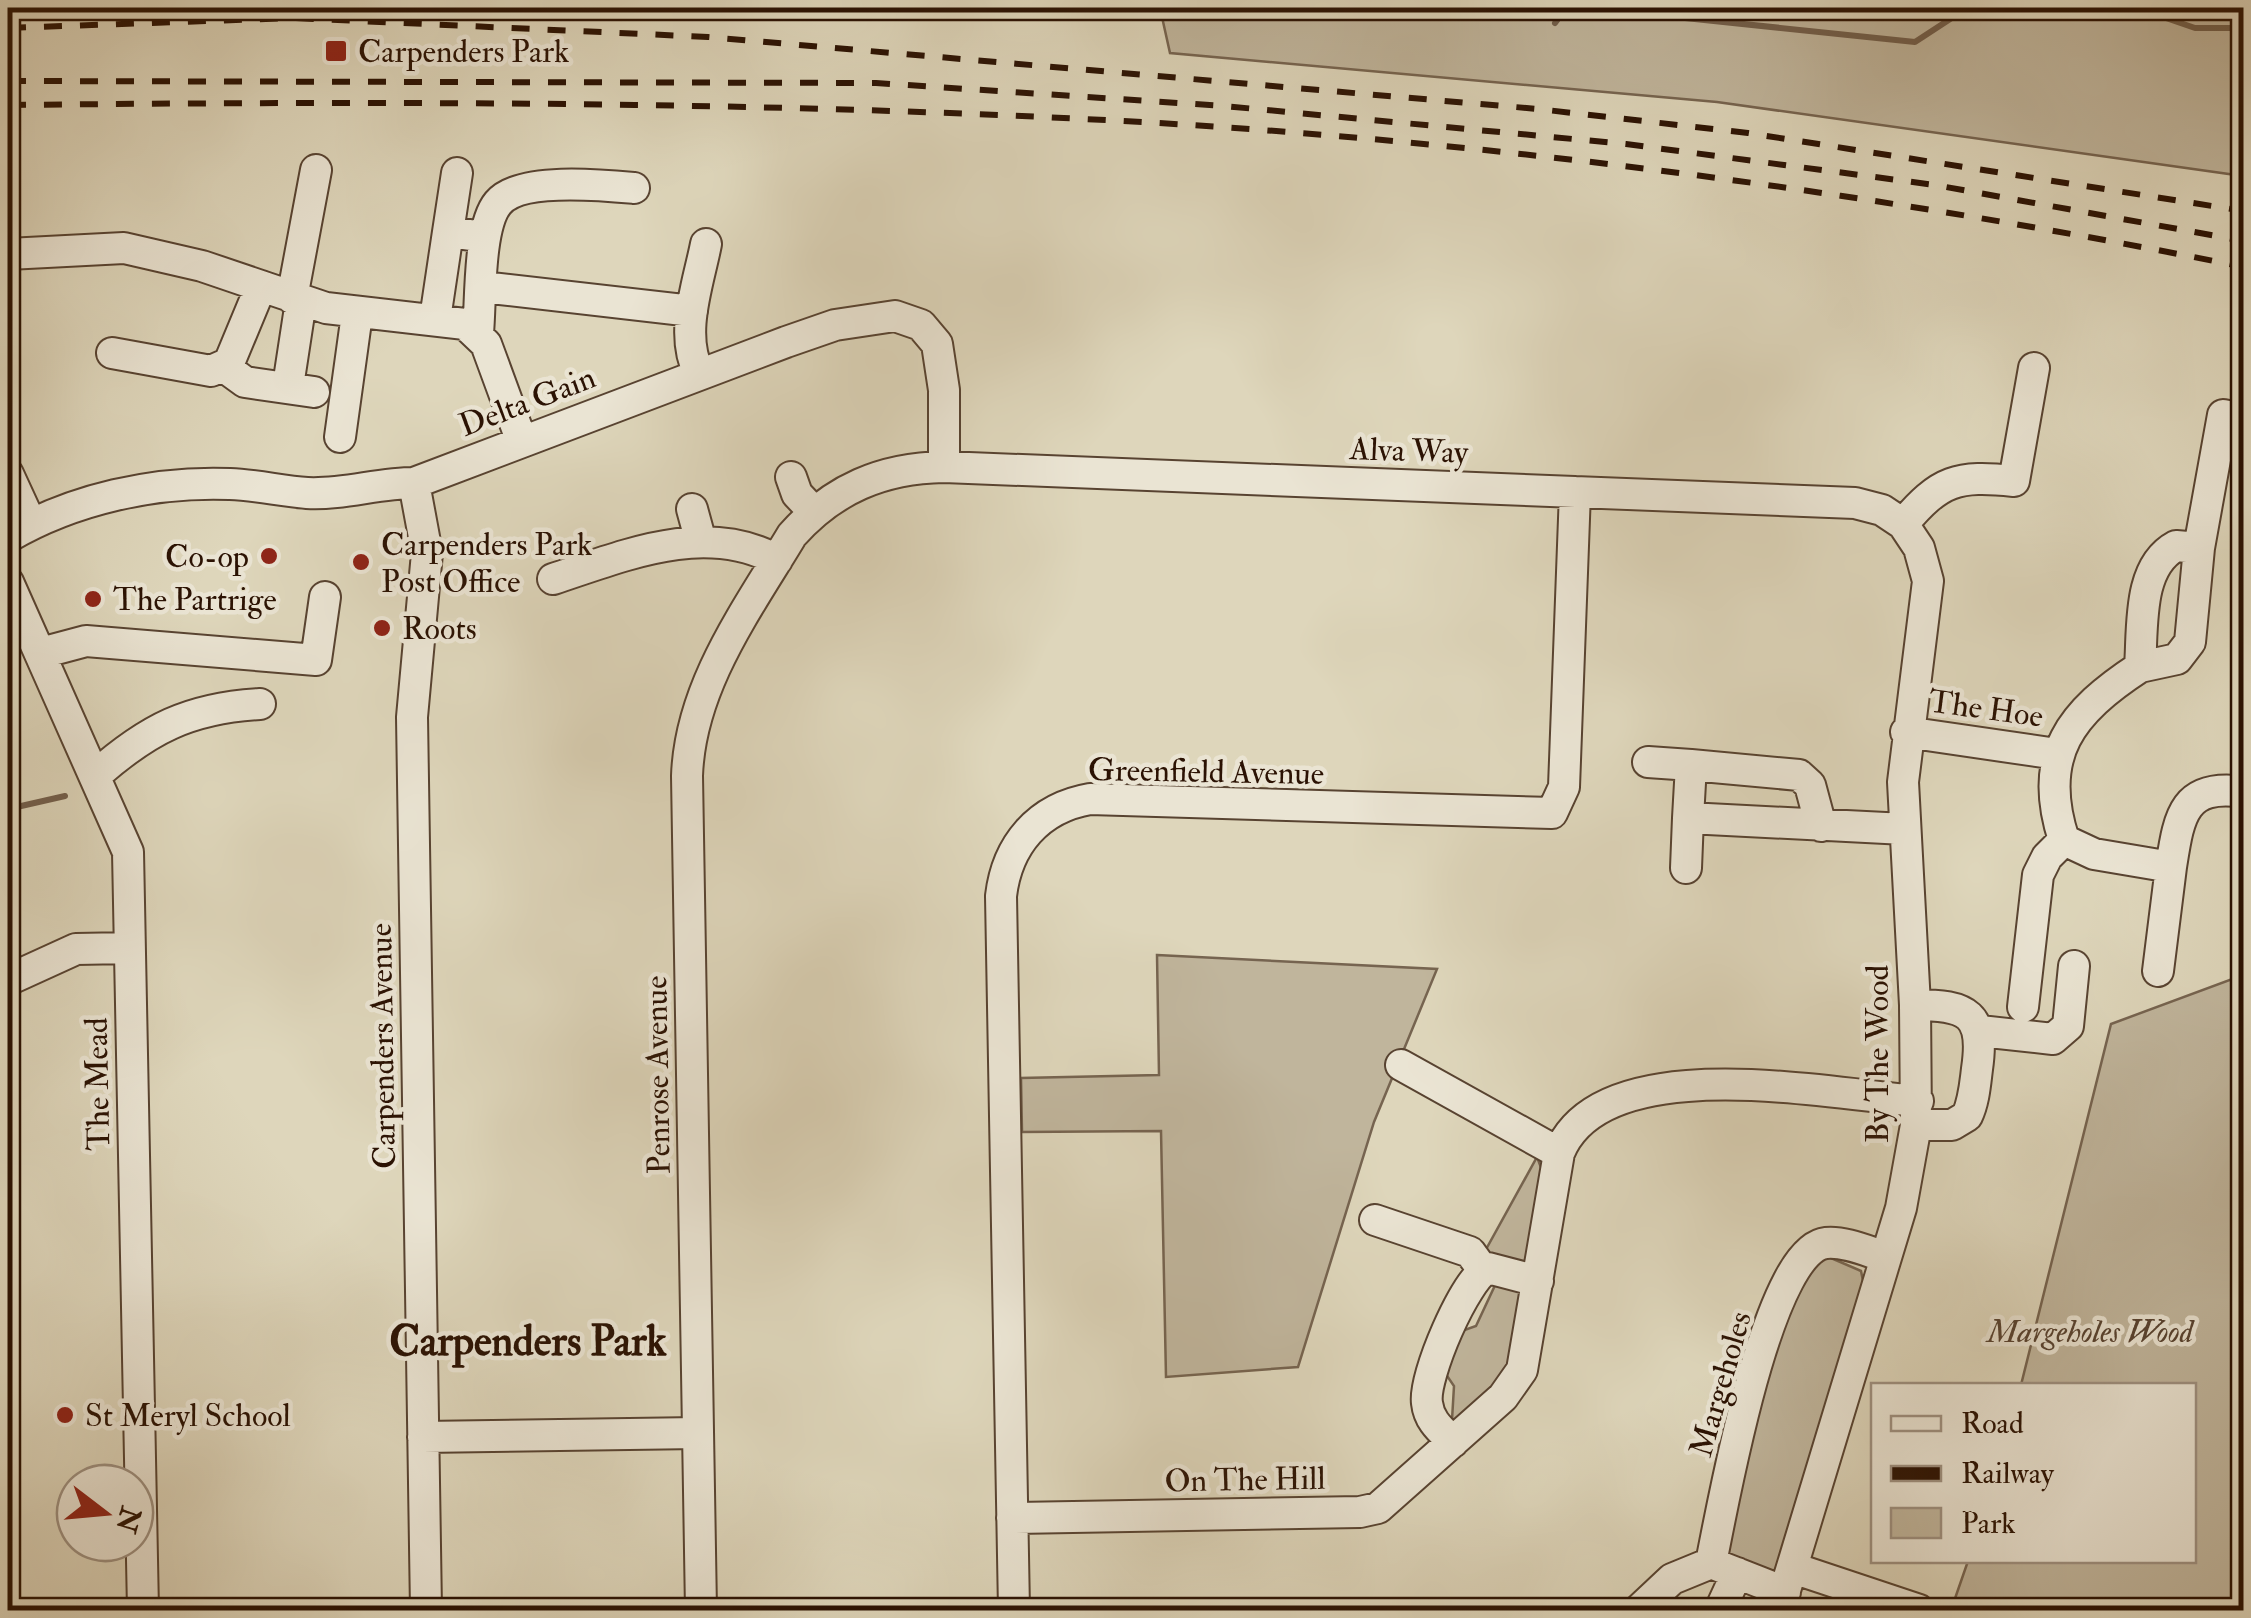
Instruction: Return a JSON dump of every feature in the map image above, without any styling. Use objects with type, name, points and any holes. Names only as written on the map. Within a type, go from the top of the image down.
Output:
[{"type":"street","points":[[290,374],[296,300],[316,170]]},
{"type":"street","points":[[435,319],[456,173]]},
{"type":"street","points":[[522,442],[478,333],[486,236],[494,206],[508,194],[578,182],[634,188]]},
{"type":"street","points":[[448,232],[486,236]]},
{"type":"street","points":[[699,374],[690,354],[692,311],[706,244]]},
{"type":"street","points":[[8,256],[124,248],[168,256],[296,300],[357,314],[465,324],[478,333]]},
{"type":"street","points":[[112,353],[211,371],[223,366],[229,363],[261,286]]},
{"type":"street","points":[[482,287],[692,311]]},
{"type":"street","points":[[340,437],[357,314]]},
{"type":"street","name":"Delta Gain","points":[[19,530],[142,490],[224,484],[328,492],[382,483],[414,483],[699,374],[836,325],[877,316],[912,320],[930,334],[942,364],[944,467]]},
{"type":"street","points":[[223,366],[245,382],[314,392]]},
{"type":"street","points":[[1902,524],[1925,498],[1959,479],[2014,482],[2034,368]]},
{"type":"street","name":"The Hoe","points":[[2064,840],[2052,774],[2057,754],[2097,695],[2140,667],[2177,659],[2190,642],[2199,548],[2224,415],[2244,419]]},
{"type":"street","name":"Alva Way","points":[[944,467],[1871,506],[1902,524]]},
{"type":"street","name":"Penrose Avenue","points":[[702,1610],[688,752],[699,700],[778,560],[814,512],[860,482],[884,474],[944,467]]},
{"type":"street","points":[[8,474],[19,530]]},
{"type":"street","points":[[791,476],[797,494],[814,512]]},
{"type":"street","name":"Carpenders Avenue","points":[[414,483],[427,553],[412,716],[426,1610]]},
{"type":"street","name":"Greenfield Avenue","points":[[1014,1610],[1000,896],[1016,846],[1037,821],[1058,808],[1090,799],[1552,813],[1564,787],[1575,492]]},
{"type":"street","points":[[692,510],[701,542]]},
{"type":"street","name":"By The Wood","points":[[1786,1590],[1901,1208],[1917,1113],[1916,1005],[1905,829],[1906,732],[1928,581],[1919,548],[1902,524]]},
{"type":"street","points":[[553,578],[664,546],[701,542],[746,546],[778,560]]},
{"type":"street","points":[[2140,667],[2154,563],[2176,546],[2199,548]]},
{"type":"street","name":"The Mead","points":[[8,582],[128,852],[143,1610]]},
{"type":"street","points":[[41,654],[86,642],[316,660],[324,597]]},
{"type":"street","points":[[96,775],[139,737],[226,706],[260,704]]},
{"type":"street","name":"The Hoe","points":[[1906,732],[2057,754]]},
{"type":"street","points":[[1648,762],[1799,775],[1810,785],[1822,826]]},
{"type":"street","points":[[1686,868],[1692,765]]},
{"type":"street","points":[[2158,970],[2178,821],[2195,799],[2216,788],[2244,792]]},
{"type":"street","points":[[1688,818],[1905,829]]},
{"type":"street","points":[[2023,1008],[2038,875],[2047,857],[2064,840],[2094,854],[2171,867]]},
{"type":"street","points":[[8,980],[76,949],[129,948]]},
{"type":"street","points":[[1916,1005],[1947,1005],[1964,1011],[1980,1031],[2053,1039],[2068,1026],[2074,966]]},
{"type":"street","name":"On The Hill","points":[[1012,1518],[1370,1512],[1503,1397],[1522,1370],[1559,1153],[1574,1125],[1594,1110],[1676,1086],[1716,1085],[1917,1113],[1952,1126],[1967,1116],[1972,1103],[1980,1031]]},
{"type":"street","points":[[1400,1065],[1530,1141],[1559,1153]]},
{"type":"street","points":[[1375,1220],[1470,1252],[1483,1270],[1538,1280]]},
{"type":"street","name":"Margeholes","points":[[1724,1568],[1760,1350],[1796,1267],[1813,1248],[1826,1242],[1886,1258]]},
{"type":"street","points":[[1453,1442],[1429,1414],[1426,1390],[1472,1281],[1483,1270]]},
{"type":"street","points":[[423,1438],[698,1433]]},
{"type":"street","points":[[1720,1610],[1724,1568]]},
{"type":"street","points":[[1640,1610],[1672,1579],[1724,1568],[1786,1590],[1919,1610]]},
{"type":"green space","points":[[1160,8],[2243,8],[2243,176],[1717,102],[1170,53]]},
{"type":"green space","points":[[1157,955],[1437,969],[1374,1122],[1298,1367],[1166,1377],[1161,1131],[1022,1132],[1021,1078],[1159,1075]]},
{"type":"green space","name":"Margeholes Wood","points":[[2243,975],[2244,1322],[2236,1323],[2244,1366],[2243,1610],[1951,1610],[1967,1563],[2196,1563],[2196,1383],[2021,1383],[2111,1024]]},
{"type":"green space","points":[[1537,1157],[1545,1178],[1532,1257],[1523,1266],[1484,1253]]},
{"type":"green space","points":[[1824,1255],[1861,1271],[1864,1286],[1781,1565],[1773,1574],[1727,1558],[1766,1357],[1804,1266]]},
{"type":"green space","points":[[1498,1279],[1523,1291],[1510,1376],[1458,1420],[1452,1420],[1454,1386],[1441,1367],[1456,1333],[1476,1326]]},
{"type":"waterway","points":[[1555,23],[1566,8]]},
{"type":"waterway","points":[[1590,8],[1915,42],[1967,8]]},
{"type":"waterway","points":[[2137,8],[2195,28],[2244,28]]},
{"type":"waterway","points":[[8,809],[65,796]]},
{"type":"railway","points":[[8,28],[294,18],[708,37],[1538,109],[1748,133],[2244,211]]},
{"type":"railway","points":[[8,81],[876,83],[1224,106],[1626,144],[1935,185],[2244,241]]},
{"type":"railway","points":[[8,105],[440,103],[727,107],[1159,123],[1431,145],[1704,176],[1975,217],[2244,267]]},
{"type":"place","name":"Carpenders Park","points":[[336,51]]},
{"type":"place","name":"Co-op","points":[[269,556]]},
{"type":"place","name":"Carpenders Park Post Office","points":[[361,562]]},
{"type":"place","name":"The Partrige","points":[[93,599]]},
{"type":"place","name":"Roots","points":[[382,628]]},
{"type":"place","name":"St Meryl School","points":[[65,1415]]},
{"type":"district","name":"Carpenders Park","points":[[528,1340]]}]
